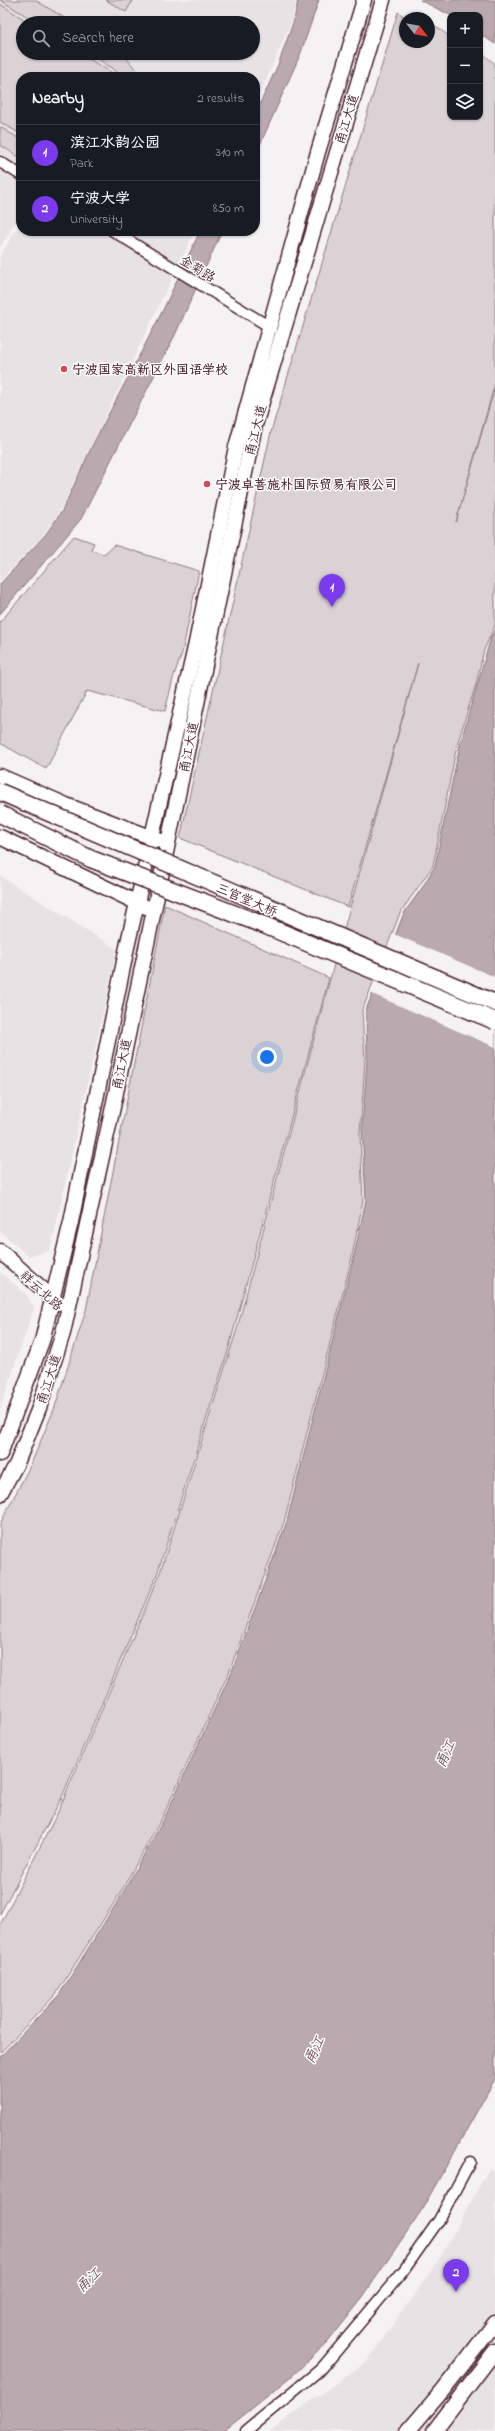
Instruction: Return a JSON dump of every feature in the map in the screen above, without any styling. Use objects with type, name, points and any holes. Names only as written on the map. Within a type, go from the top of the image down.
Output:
[{"type":"main road","name":"甬江大道","points":[[0,1454],[42,1341],[71,1222],[137,903],[236,447],[318,152],[364,0]]},
{"type":"main road","name":"甬江大道","points":[[0,1494],[17,1463],[39,1408],[67,1312],[95,1191],[169,843],[254,425],[382,0]]},
{"type":"main road","points":[[0,776],[152,839],[169,843]]},
{"type":"main road","name":"三官堂大桥","points":[[0,792],[278,912],[495,1003]]},
{"type":"main road","name":"三官堂大桥","points":[[0,814],[91,859],[264,926],[495,1021]]},
{"type":"main road","points":[[0,837],[154,910]]},
{"type":"main road","name":"祥云北路","points":[[0,1251],[67,1312]]},
{"type":"main road","points":[[408,2431],[444,2390],[495,2323]]},
{"type":"main road","points":[[434,2431],[495,2351]]},
{"type":"street","points":[[0,162],[16,172]]},
{"type":"street","name":"金菊路","points":[[121,236],[270,326]]},
{"type":"street","points":[[246,2431],[322,2368],[404,2270],[438,2220],[470,2162]]},
{"type":"shaded area","points":[[0,0],[296,0],[292,20],[260,94],[260,72],[16,72],[16,164],[0,154]]},
{"type":"shaded area","points":[[0,0],[35,0],[61,16],[26,16]]},
{"type":"shaded area","points":[[106,0],[133,0],[126,12]]},
{"type":"shaded area","points":[[0,4],[19,16],[16,16],[16,60],[91,60],[111,72],[16,72],[16,131],[0,122]]},
{"type":"shaded area","points":[[398,12],[399,48],[435,48],[435,26],[447,35],[447,120],[483,120],[483,54],[495,64],[495,383],[456,522],[495,387],[495,625],[484,650],[476,684],[457,745],[433,866],[400,913],[362,1011],[365,1061],[360,1133],[363,1201],[351,1261],[284,1522],[229,1672],[162,1818],[119,1895],[56,1994],[0,2053],[0,1925],[57,1814],[159,1576],[237,1329],[327,990],[418,663],[348,907],[180,838],[271,432]]},
{"type":"shaded area","points":[[99,60],[128,60],[138,72],[117,72]]},
{"type":"shaded area","points":[[0,127],[16,137],[16,155],[0,145]]},
{"type":"shaded area","points":[[0,170],[16,180],[16,221],[0,248]]},
{"type":"shaded area","name":"宁波国家高新区外国语学校","points":[[16,229],[16,236],[193,236],[59,512],[44,534],[0,581],[0,256]]},
{"type":"shaded area","points":[[74,536],[94,543],[91,550],[104,554],[114,545],[199,571],[182,653],[174,675],[165,711],[87,691],[46,769],[0,743],[0,622]]},
{"type":"shaded area","points":[[0,876],[117,949],[54,1234],[49,1251],[28,1256],[0,1231]]},
{"type":"shaded area","points":[[165,905],[329,978],[228,1351],[156,1577],[61,1799],[0,1914],[0,1524],[31,1464],[55,1407],[86,1310]]},
{"type":"shaded area","points":[[0,1272],[26,1294],[34,1308],[0,1409]]},
{"type":"shaded area","points":[[489,2169],[495,2170],[495,2431],[270,2431],[368,2360],[440,2258]]},
{"type":"water","points":[[298,0],[319,0],[300,55],[260,145],[260,103],[278,65],[294,20]]},
{"type":"water","points":[[420,0],[495,0],[495,44],[483,36],[483,12],[447,12],[447,14]]},
{"type":"water","points":[[198,236],[220,236],[175,335],[81,519],[0,614],[0,584],[46,534],[62,511],[93,444],[163,310]]},
{"type":"water","name":"甬江","points":[[495,630],[495,2079],[421,2211],[358,2304],[328,2342],[291,2377],[224,2431],[0,2431],[0,2057],[59,1995],[121,1896],[164,1819],[232,1671],[287,1521],[353,1260],[366,1200],[362,1129],[367,1061],[366,1010],[404,913],[422,888],[435,866],[460,744],[491,637]]},
{"type":"pier","points":[[394,934],[495,977],[495,1047],[370,993]]},
{"type":"place","name":"宁波国家高新区外国语学校","points":[[64,369]]},
{"type":"place","name":"宁波卓菩施朴国际贸易有限公司","points":[[207,484]]},
{"type":"place","name":"滨江水韵公园","points":[[332,607]]},
{"type":"place","name":"宁波大学","points":[[456,2292]]}]
